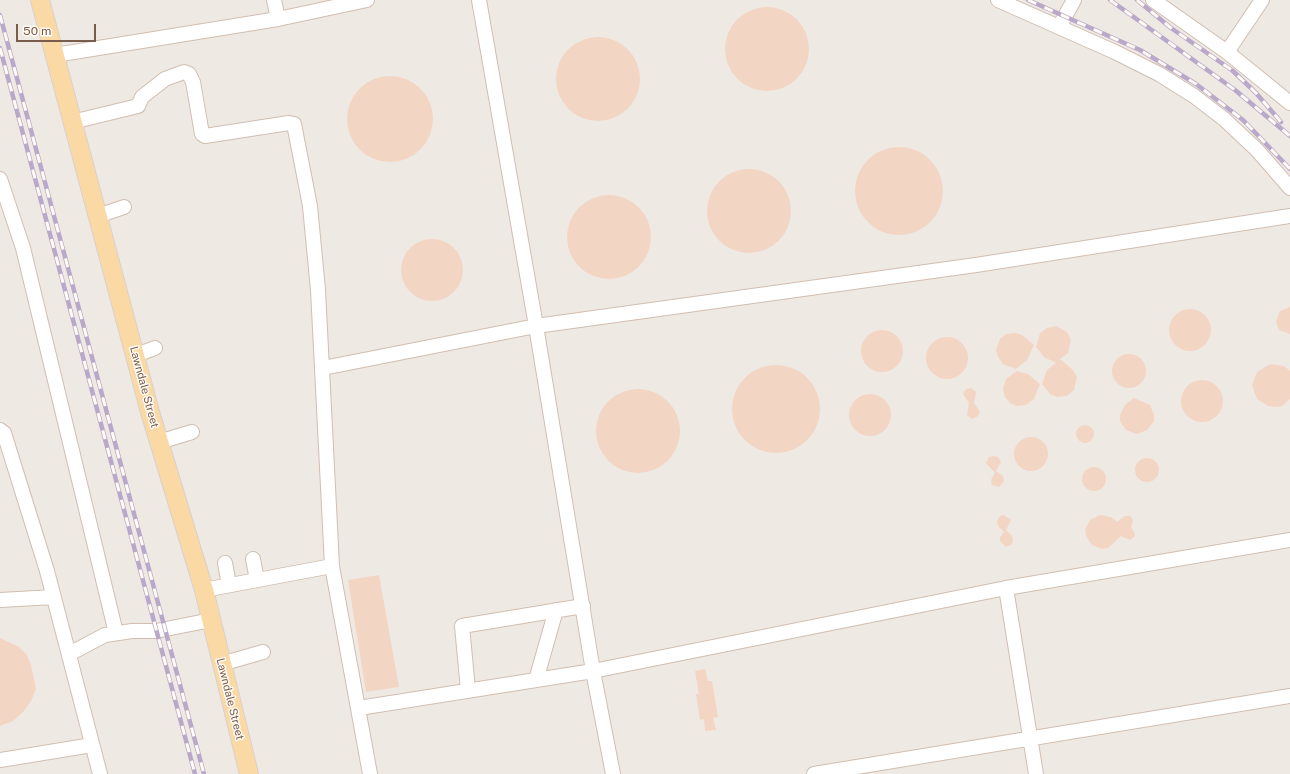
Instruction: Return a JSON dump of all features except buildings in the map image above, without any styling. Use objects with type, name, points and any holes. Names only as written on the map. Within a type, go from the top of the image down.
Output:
[{"type":"main road","name":"Lawndale Street","points":[[40,0],[159,442],[204,590],[249,774]]},
{"type":"lane","points":[[274,0],[278,19]]},
{"type":"lane","points":[[55,54],[278,19],[367,0]]},
{"type":"lane","points":[[479,0],[536,326],[593,671],[613,774]]},
{"type":"lane","points":[[998,0],[1153,70],[1194,96],[1224,119],[1251,145],[1290,188]]},
{"type":"lane","points":[[1059,27],[1074,0]]},
{"type":"lane","points":[[1153,0],[1227,52],[1290,103]]},
{"type":"lane","points":[[1227,52],[1262,0]]},
{"type":"lane","points":[[72,122],[138,106],[142,97],[165,79],[184,72],[189,74],[193,82],[202,134],[205,136],[289,122],[294,124],[310,206],[323,368],[332,566],[360,708],[370,774]]},
{"type":"lane","points":[[0,178],[23,248],[116,633]]},
{"type":"lane","points":[[98,216],[124,207]]},
{"type":"lane","points":[[323,368],[536,326],[976,265],[1290,216]]},
{"type":"lane","points":[[136,355],[155,348]]},
{"type":"lane","points":[[0,430],[4,433],[54,597],[100,774]]},
{"type":"lane","points":[[159,442],[192,432]]},
{"type":"lane","points":[[360,708],[593,671],[1006,588],[1290,540]]},
{"type":"lane","points":[[253,559],[257,580]]},
{"type":"lane","points":[[225,563],[229,585]]},
{"type":"lane","points":[[204,590],[332,566]]},
{"type":"lane","points":[[1006,588],[1036,774]]},
{"type":"lane","points":[[0,600],[54,597]]},
{"type":"lane","points":[[468,690],[462,626],[583,606]]},
{"type":"lane","points":[[536,680],[556,610]]},
{"type":"lane","points":[[69,654],[105,635],[132,631],[156,631],[211,620]]},
{"type":"lane","points":[[221,664],[262,652]]},
{"type":"lane","points":[[814,774],[1290,696]]},
{"type":"lane","points":[[0,760],[92,745]]},
{"type":"shaded area","points":[[0,0],[1290,0],[1290,774],[0,774]]},
{"type":"railway","points":[[1028,0],[1140,50],[1196,84],[1243,120],[1290,169]]},
{"type":"railway","points":[[1110,0],[1235,90],[1290,136]]},
{"type":"railway","points":[[1137,0],[1171,28],[1233,71],[1256,93],[1281,122]]},
{"type":"railway","points":[[0,15],[204,774]]},
{"type":"railway","points":[[0,48],[195,774]]}]
